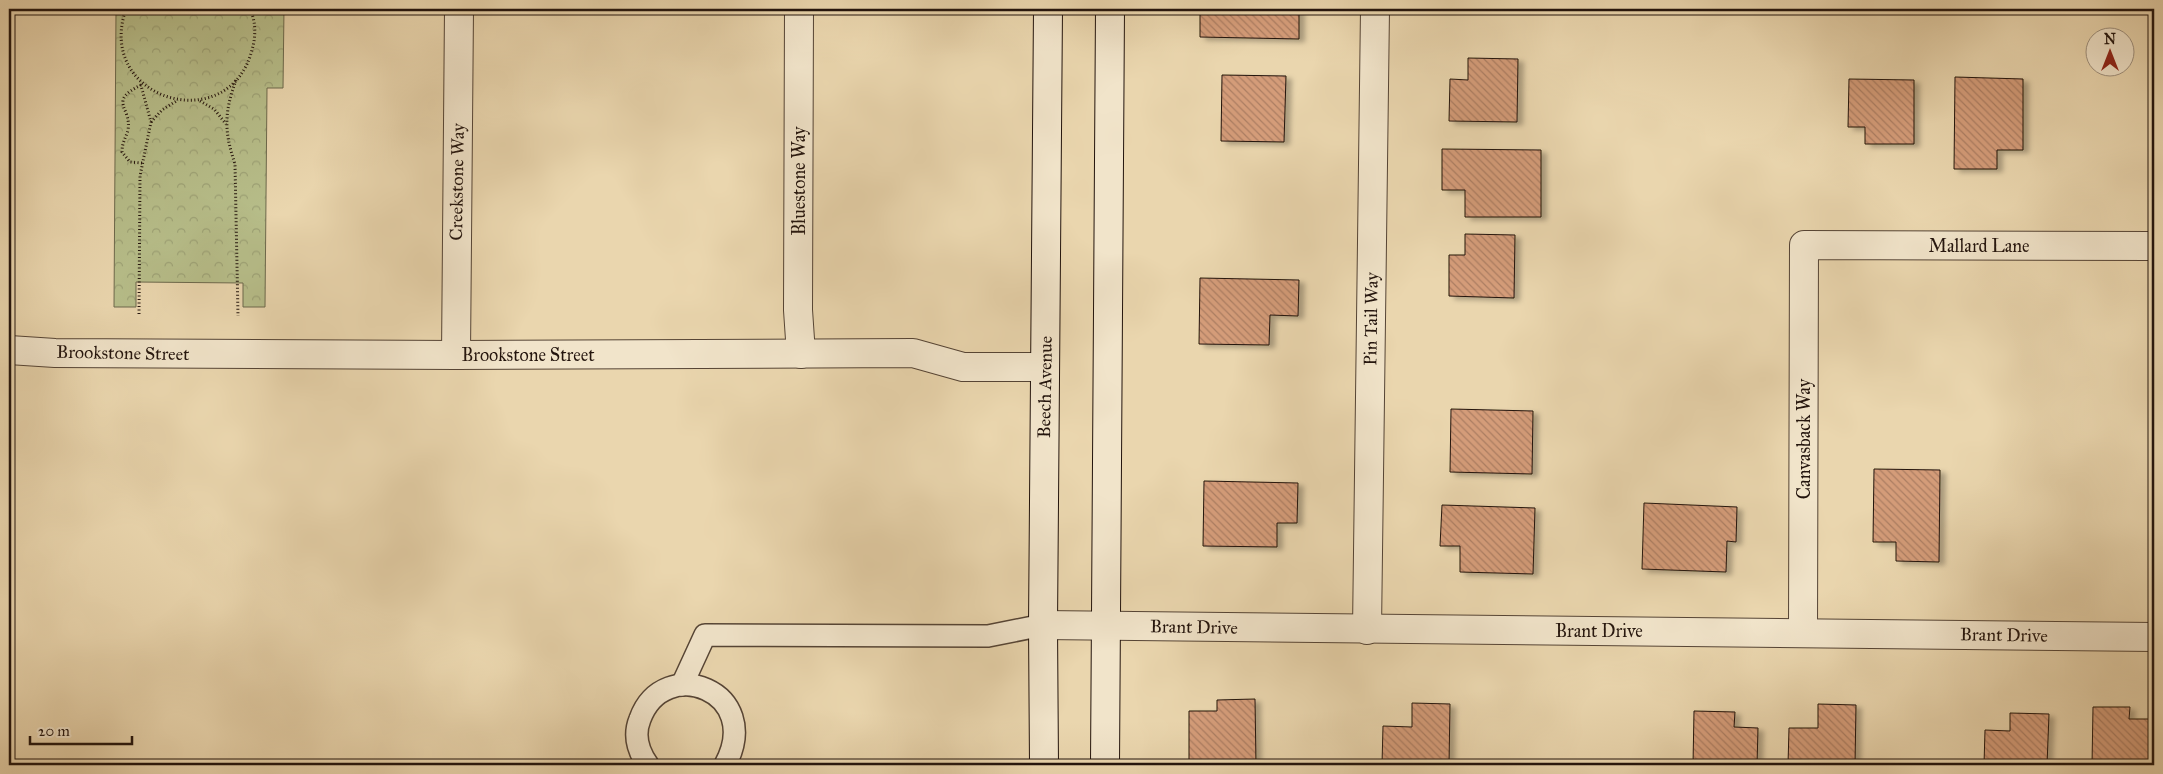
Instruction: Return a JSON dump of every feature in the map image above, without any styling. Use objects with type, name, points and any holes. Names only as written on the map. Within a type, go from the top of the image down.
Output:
[{"type":"street","name":"Creekstone Way","points":[[456,355],[459,9]]},
{"type":"street","name":"Bluestone Way","points":[[800,9],[798,310],[800,354]]},
{"type":"street","name":"Beech Avenue","points":[[1044,765],[1043,625],[1048,9]]},
{"type":"street","points":[[1105,765],[1108,626],[1110,9]]},
{"type":"street","name":"Pin Tail Way","points":[[1367,630],[1375,9]]},
{"type":"street","name":"Mallard Lane","points":[[1804,245],[2154,246]]},
{"type":"street","name":"Canvasback Way","points":[[1803,632],[1804,245]]},
{"type":"street","name":"Brookstone Street","points":[[9,350],[65,353],[456,355],[913,354],[963,367],[1045,367]]},
{"type":"street","name":"Brant Drive","points":[[1043,625],[1367,630],[1803,632],[2154,637]]},
{"type":"lane","points":[[682,685],[705,635],[988,636],[1043,625]]},
{"type":"lane","points":[[648,765],[642,756],[637,741],[637,725],[643,710],[653,697],[667,688],[682,685],[698,686],[713,692],[725,703],[733,718],[736,735],[733,750],[725,765]]},
{"type":"path","points":[[126,9],[121,23],[121,44],[128,64],[141,83],[151,122],[140,176],[139,314]]},
{"type":"path","points":[[238,316],[235,164],[228,144],[226,124],[228,103],[236,80],[249,61],[255,39],[253,16],[250,9]]},
{"type":"path","points":[[141,83],[158,94],[178,100],[200,100],[219,93],[236,80]]},
{"type":"path","points":[[141,83],[129,91],[124,98],[122,108],[128,122],[128,130],[123,141],[122,152],[130,162],[142,163]]},
{"type":"path","points":[[151,122],[162,110],[178,100]]},
{"type":"path","points":[[200,100],[214,109],[226,124]]},
{"type":"green space","points":[[116,9],[284,9],[283,88],[267,88],[265,307],[243,307],[243,283],[136,282],[136,307],[114,307]]},
{"type":"building","points":[[1200,9],[1299,9],[1299,39],[1200,37]]},
{"type":"building","points":[[1468,58],[1518,59],[1517,122],[1449,121],[1450,79],[1468,80]]},
{"type":"building","points":[[1222,75],[1286,76],[1284,142],[1221,141]]},
{"type":"building","points":[[1955,77],[2023,79],[2023,150],[1997,150],[1997,169],[1954,169]]},
{"type":"building","points":[[1849,79],[1914,80],[1914,144],[1865,144],[1865,127],[1848,127]]},
{"type":"building","points":[[1442,149],[1541,150],[1541,217],[1465,217],[1465,190],[1442,190]]},
{"type":"building","points":[[1465,234],[1515,235],[1514,298],[1449,296],[1449,255],[1465,255]]},
{"type":"building","points":[[1200,278],[1299,280],[1298,316],[1270,315],[1269,345],[1199,344]]},
{"type":"building","points":[[1451,409],[1533,411],[1532,474],[1450,472]]},
{"type":"building","points":[[1874,469],[1940,470],[1939,562],[1896,561],[1896,542],[1873,542]]},
{"type":"building","points":[[1204,481],[1298,483],[1297,523],[1277,523],[1277,547],[1203,546]]},
{"type":"building","points":[[1644,503],[1737,507],[1736,542],[1727,541],[1726,572],[1642,569]]},
{"type":"building","points":[[1442,505],[1535,508],[1533,574],[1460,572],[1460,546],[1440,546]]},
{"type":"building","points":[[1255,699],[1256,765],[1189,765],[1189,711],[1217,711],[1217,700]]},
{"type":"building","points":[[1412,703],[1450,704],[1449,765],[1382,765],[1383,726],[1412,727]]},
{"type":"building","points":[[1818,704],[1856,705],[1855,765],[1788,765],[1789,728],[1818,728]]},
{"type":"building","points":[[2093,707],[2130,707],[2129,719],[2154,719],[2154,765],[2092,765]]},
{"type":"building","points":[[1694,711],[1735,712],[1734,727],[1758,728],[1757,765],[1693,765]]},
{"type":"building","points":[[2010,713],[2049,714],[2047,765],[1984,765],[1985,730],[2010,731]]}]
